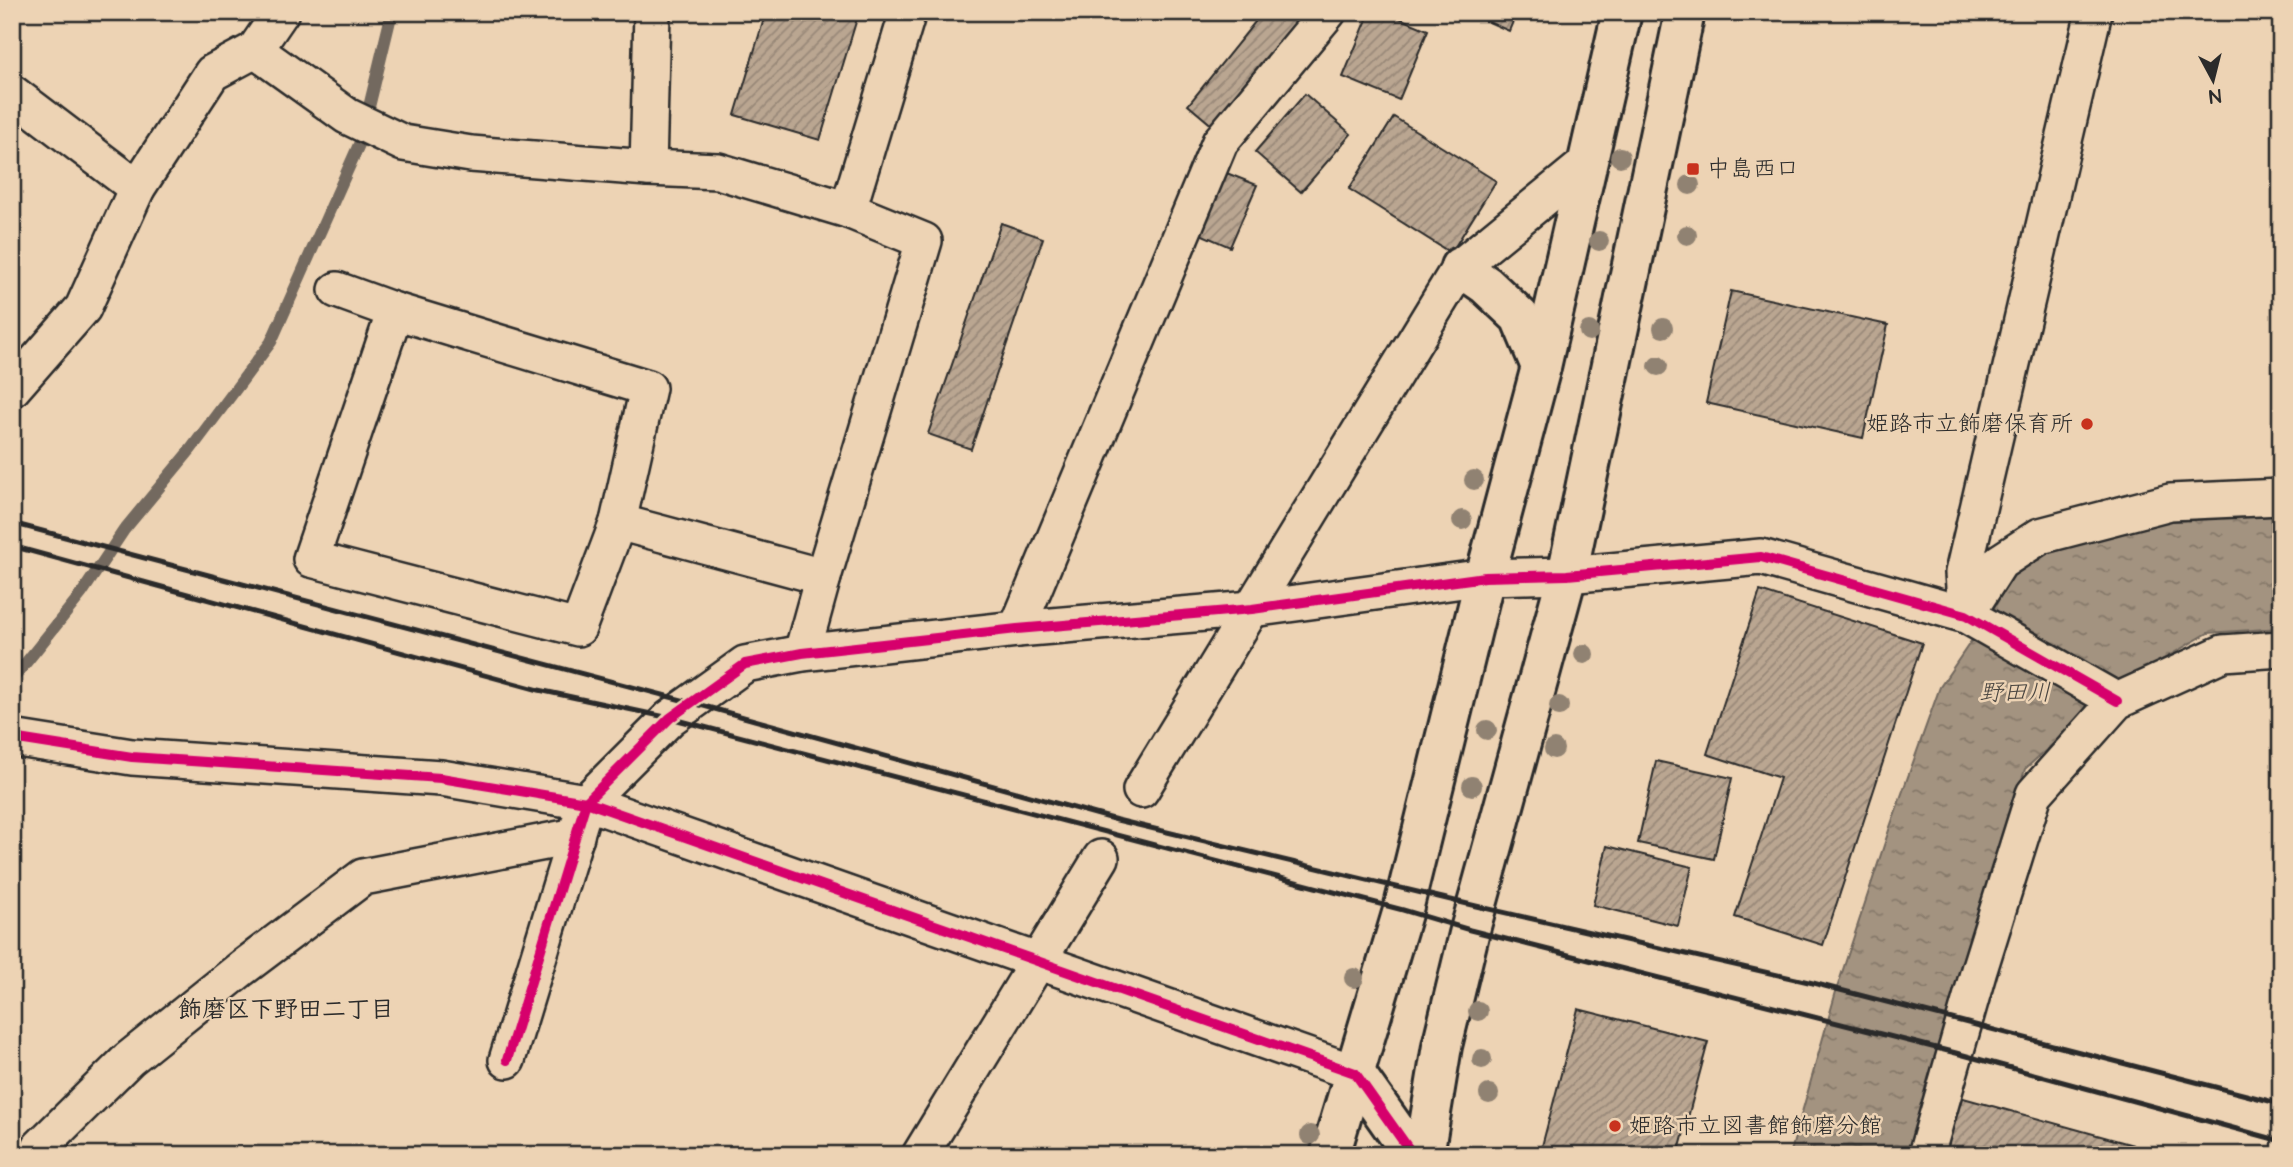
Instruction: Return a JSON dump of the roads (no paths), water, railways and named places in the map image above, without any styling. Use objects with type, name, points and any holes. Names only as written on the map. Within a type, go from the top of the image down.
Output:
[{"type":"street","points":[[12,389],[83,308],[137,188],[212,73],[256,50],[281,12]]},
{"type":"street","points":[[648,168],[652,12]]},
{"type":"street","points":[[848,210],[908,12]]},
{"type":"street","points":[[1017,629],[1220,142],[1328,12]]},
{"type":"street","points":[[1330,1155],[1403,910],[1485,577],[1541,367],[1622,12]]},
{"type":"street","points":[[1424,1155],[1442,1046],[1470,930],[1567,575],[1685,12]]},
{"type":"street","points":[[1966,615],[1963,573],[2094,12]]},
{"type":"street","points":[[256,50],[362,123],[403,143],[471,154],[718,171],[848,210],[924,241],[802,653]]},
{"type":"street","points":[[12,93],[137,188]]},
{"type":"street","points":[[1142,790],[1460,267],[1587,163]]},
{"type":"street","points":[[1460,267],[1486,285],[1520,317],[1541,367]]},
{"type":"street","points":[[337,290],[395,311],[648,388],[618,522],[578,628],[311,559],[395,311]]},
{"type":"street","points":[[1966,615],[2000,562],[2040,536],[2170,502],[2281,497]]},
{"type":"street","points":[[618,522],[823,577]]},
{"type":"street","points":[[507,1060],[586,802],[670,718],[745,664],[802,653],[1017,629],[1252,609],[1485,577],[1567,575],[1761,556],[1966,615],[2117,701]]},
{"type":"street","points":[[1926,1155],[1979,970],[2034,794],[2117,701],[2223,653],[2281,649]]},
{"type":"street","points":[[12,738],[132,757],[441,778],[586,802],[1355,1073],[1413,1155]]},
{"type":"street","points":[[36,1155],[40,1147],[129,1059],[241,969],[363,877],[576,835]]},
{"type":"street","points":[[920,1155],[1101,858]]},
{"type":"water","name":"野田川","points":[[2281,514],[2281,628],[2208,633],[2117,686],[2025,769],[1908,1155],[1790,1155],[1837,988],[1940,687],[1997,603],[2008,579],[2059,546],[2157,522]]},
{"type":"waterway","points":[[12,680],[82,593],[124,530],[191,449],[271,342],[361,140],[392,12]]},
{"type":"railway","points":[[12,523],[693,703],[1117,820],[1813,983],[2281,1104]]},
{"type":"railway","points":[[12,546],[539,690],[670,718],[1403,910],[1470,930],[1956,1053],[2281,1141]]},
{"type":"place","name":"中島西口","points":[[1693,169]]},
{"type":"place","name":"姫路市立飾磨保育所","points":[[2087,424]]},
{"type":"place","name":"姫路市立図書館飾磨分館","points":[[1615,1126]]},
{"type":"district","name":"飾磨区下野田二丁目","points":[[286,1010]]}]
